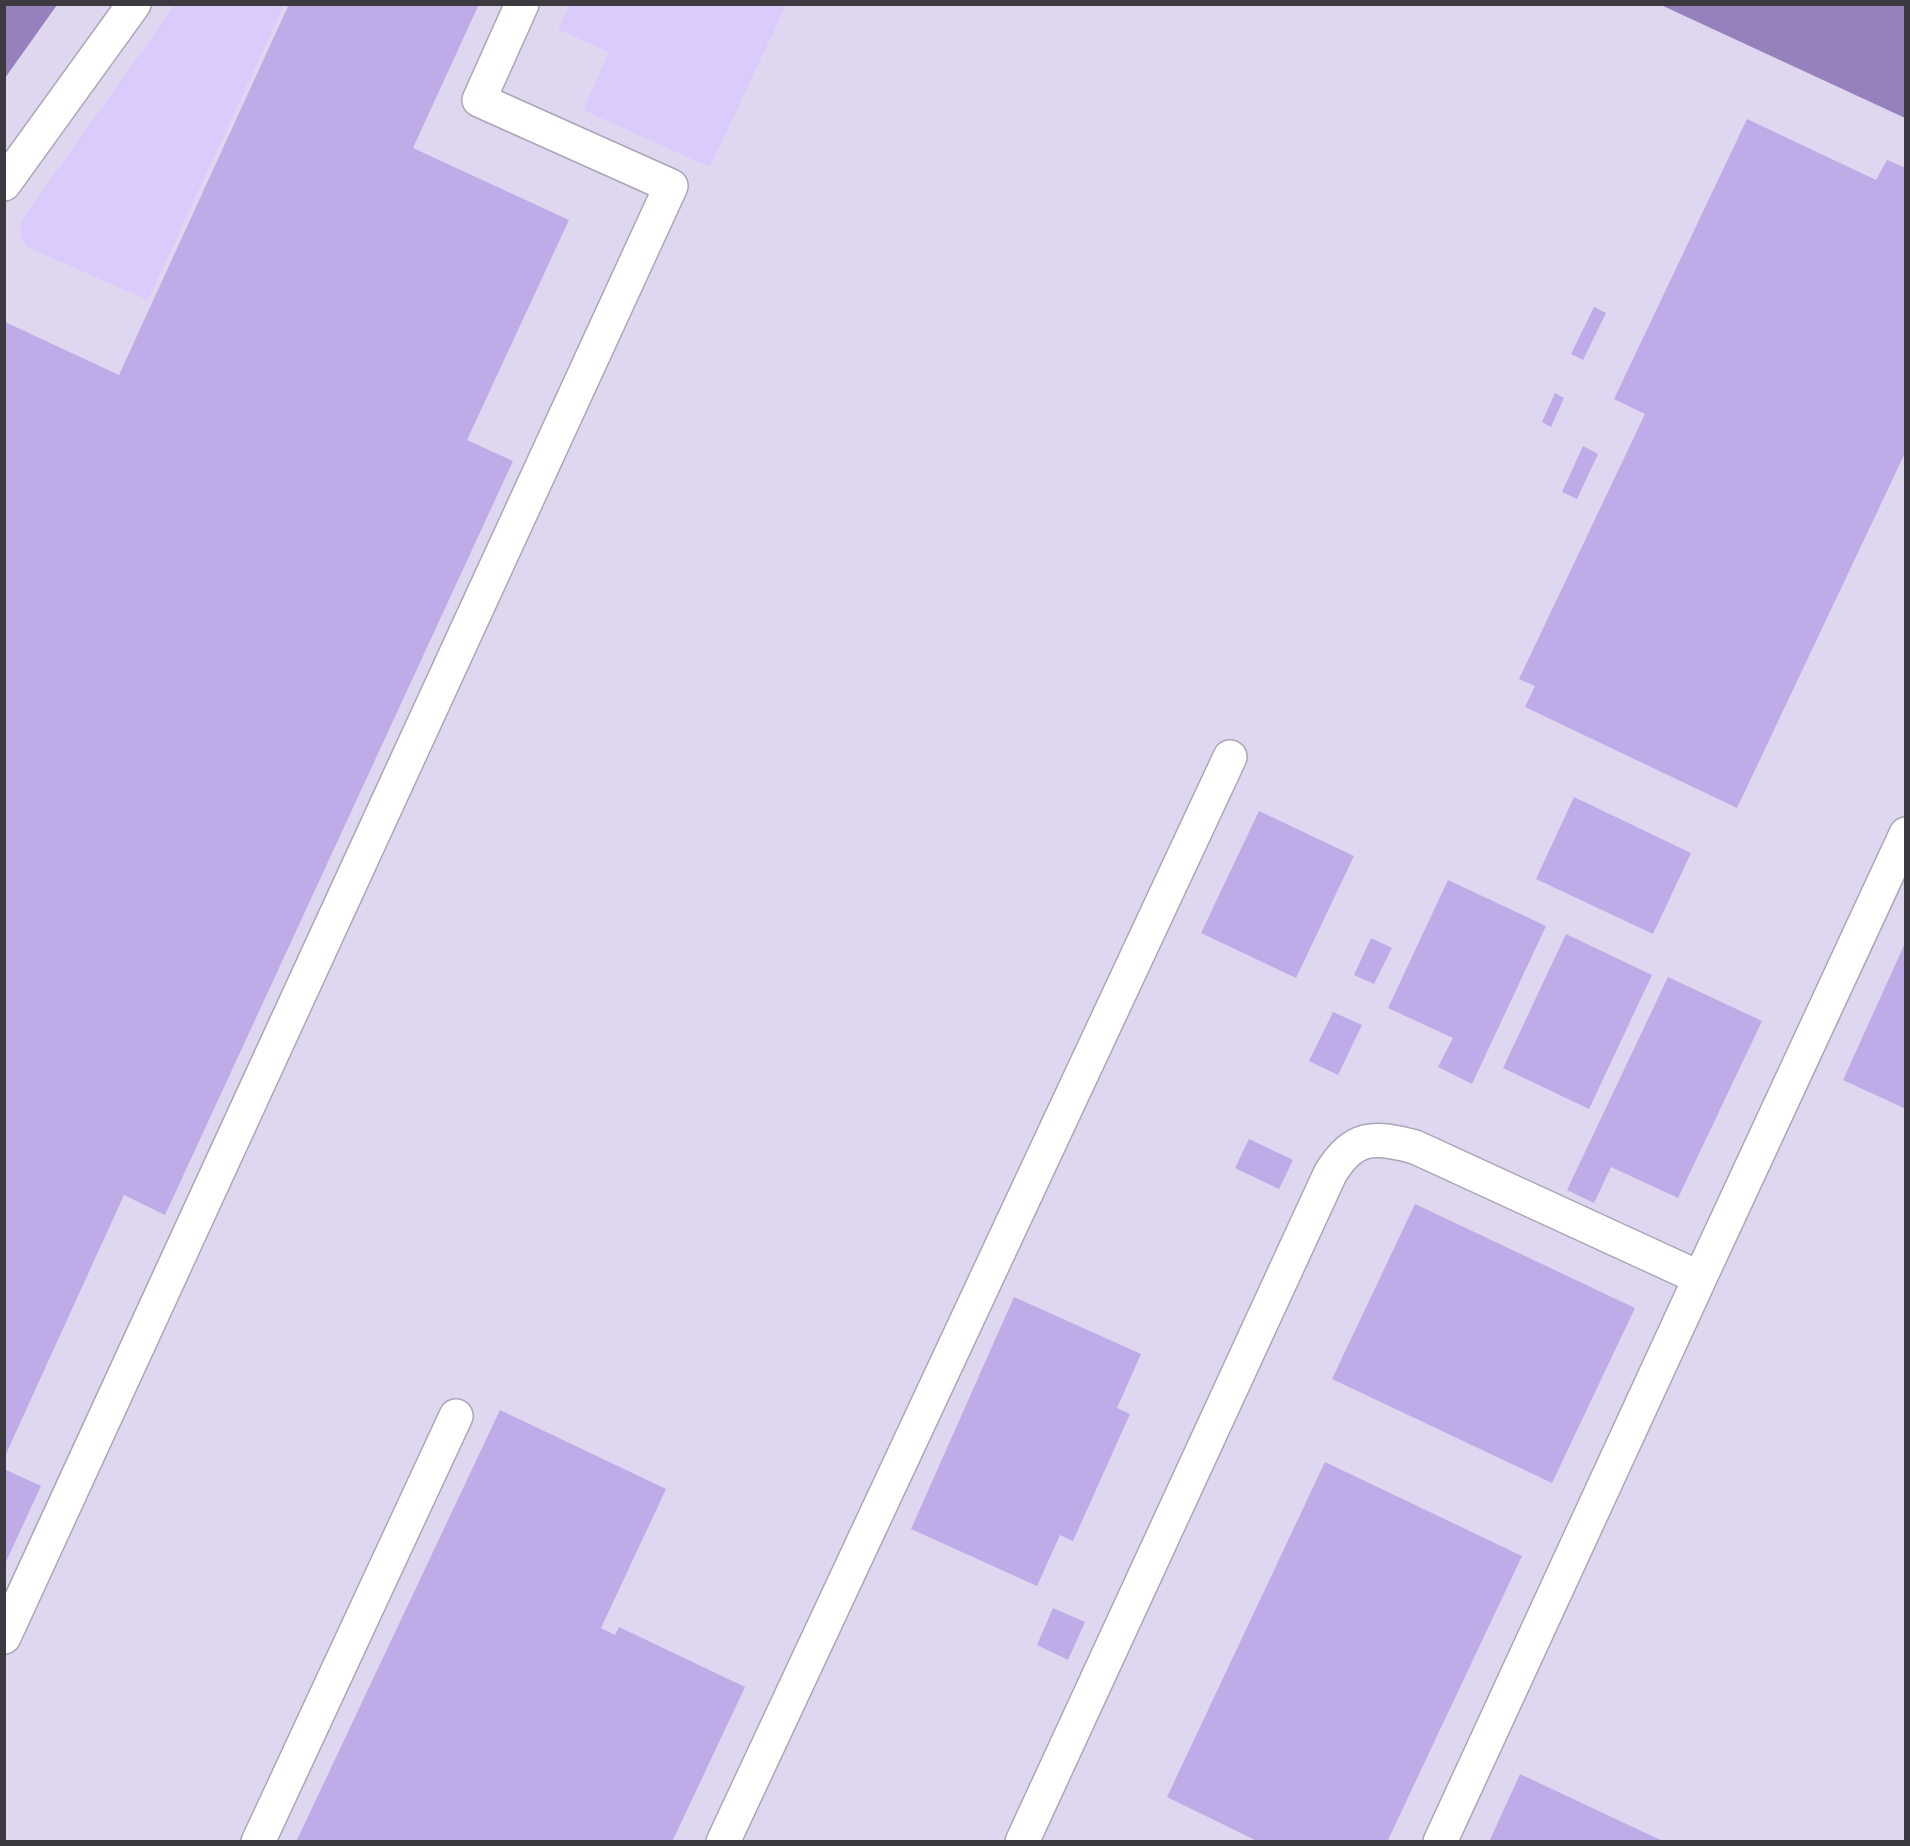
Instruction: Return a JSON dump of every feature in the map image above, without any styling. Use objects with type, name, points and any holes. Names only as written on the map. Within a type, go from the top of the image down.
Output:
[{"type":"lane","points":[[4,184],[134,4]]},
{"type":"lane","points":[[4,1637],[670,186],[479,100],[522,4]]},
{"type":"lane","points":[[723,1842],[1230,758]]},
{"type":"lane","points":[[1440,1842],[1905,834]]},
{"type":"lane","points":[[1022,1842],[1341,1156],[1360,1142],[1387,1139],[1415,1147],[1700,1278]]},
{"type":"lane","points":[[258,1842],[456,1416]]},
{"type":"shaded area","points":[[570,4],[786,5],[710,167],[583,110],[609,52],[558,29]]},
{"type":"shaded area","points":[[4,5],[57,5],[5,78]]},
{"type":"shaded area","points":[[57,5],[1663,5],[1905,118],[1905,1841],[5,1842],[4,77]]},
{"type":"shaded area","points":[[175,5],[284,5],[148,300],[29,248],[20,236],[21,221]]},
{"type":"shaded area","points":[[1661,5],[1905,5],[1905,118]]},
{"type":"building","points":[[289,4],[479,4],[413,148],[569,220],[467,440],[513,461],[165,1215],[124,1195],[5,1456],[5,322],[119,375]]},
{"type":"building","points":[[1747,119],[1876,180],[1887,160],[1906,168],[1906,451],[1737,808],[1525,707],[1535,686],[1519,679],[1645,414],[1614,399]]},
{"type":"building","points":[[1594,307],[1606,313],[1583,360],[1571,354]]},
{"type":"building","points":[[1555,393],[1564,398],[1551,427],[1542,422]]},
{"type":"building","points":[[1583,446],[1598,454],[1577,499],[1562,492]]},
{"type":"building","points":[[1574,797],[1691,853],[1653,934],[1536,879]]},
{"type":"building","points":[[1259,811],[1354,856],[1296,978],[1201,933]]},
{"type":"building","points":[[1448,880],[1546,926],[1472,1084],[1438,1067],[1453,1038],[1388,1008]]},
{"type":"building","points":[[1566,934],[1652,975],[1589,1109],[1503,1068]]},
{"type":"building","points":[[1371,938],[1392,948],[1374,984],[1354,975]]},
{"type":"building","points":[[1906,941],[1906,1109],[1843,1080]]},
{"type":"building","points":[[1668,977],[1762,1021],[1678,1198],[1611,1167],[1594,1203],[1567,1190]]},
{"type":"building","points":[[1333,1012],[1362,1025],[1338,1075],[1309,1061]]},
{"type":"building","points":[[1249,1139],[1293,1160],[1279,1189],[1235,1168]]},
{"type":"building","points":[[1415,1204],[1635,1308],[1552,1483],[1332,1379]]},
{"type":"building","points":[[1014,1297],[1141,1354],[1117,1408],[1130,1414],[1073,1541],[1060,1535],[1037,1586],[911,1529]]},
{"type":"building","points":[[500,1410],[666,1489],[601,1628],[615,1635],[619,1627],[745,1687],[672,1842],[296,1842]]},
{"type":"building","points":[[1325,1462],[1522,1556],[1387,1842],[1259,1842],[1167,1797]]},
{"type":"building","points":[[4,1469],[41,1486],[4,1566]]},
{"type":"building","points":[[1053,1608],[1085,1622],[1068,1660],[1037,1645]]},
{"type":"building","points":[[1520,1774],[1637,1829],[1665,1842],[1489,1842]]}]
